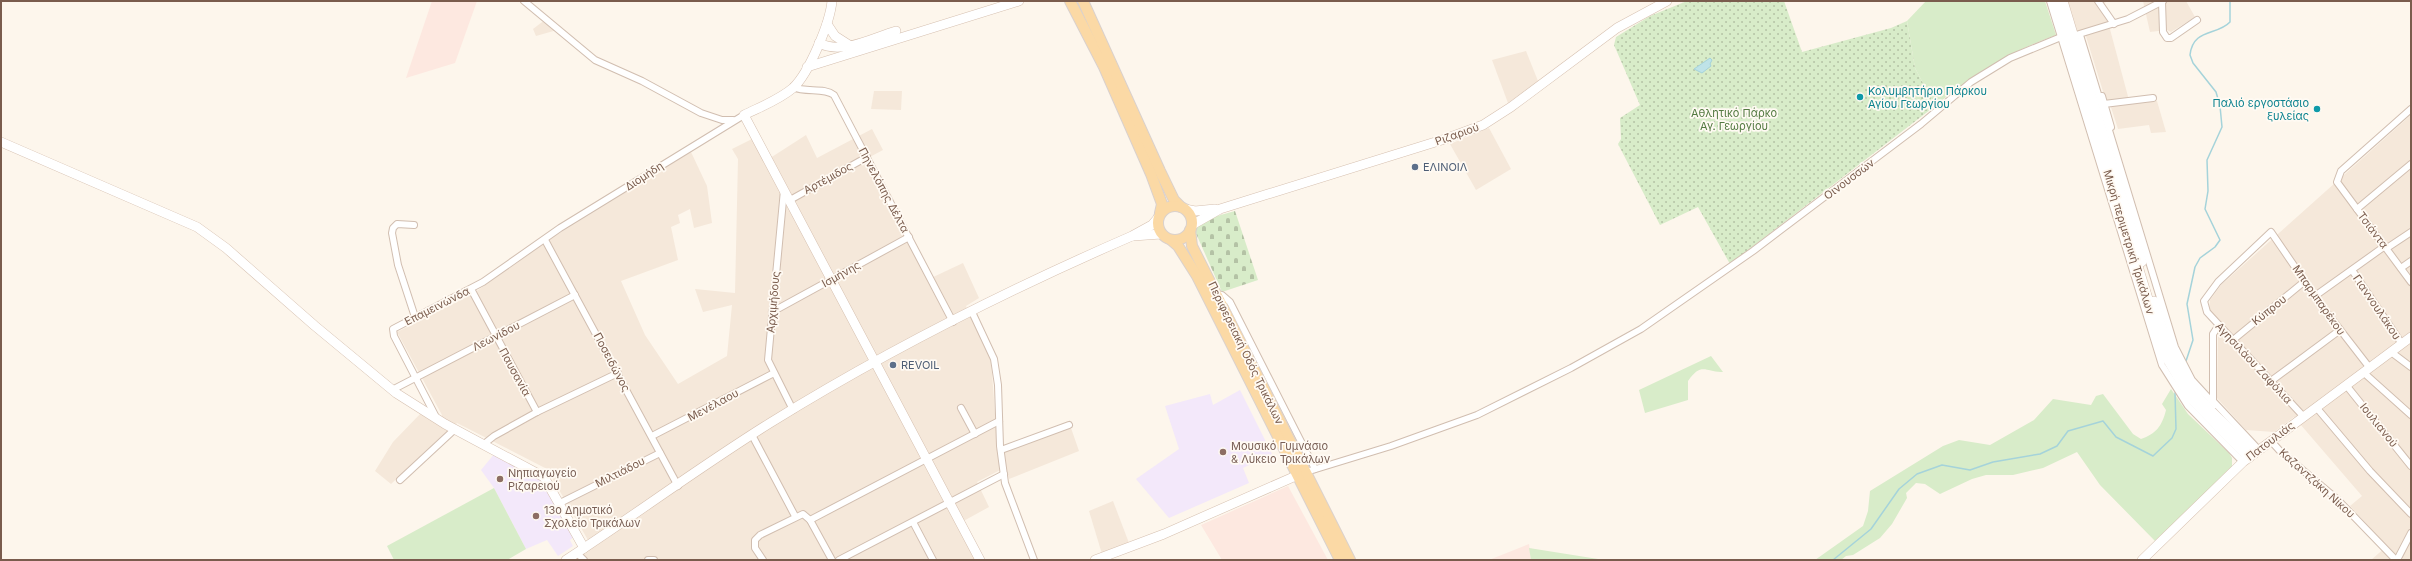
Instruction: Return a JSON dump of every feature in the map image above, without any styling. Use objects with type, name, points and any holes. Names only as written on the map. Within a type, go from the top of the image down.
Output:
[{"type":"main road","points":[[1070,2],[1104,67],[1151,174],[1162,204],[1158,227],[1161,234],[1172,240],[1184,237],[1191,227],[1191,216],[1174,200],[1083,1]]},
{"type":"main road","points":[[1159,215],[1171,206],[1183,208]]},
{"type":"main road","name":"Περιφερειακή Οδός Τρικάλων","points":[[1191,227],[1192,246],[1350,560]]},
{"type":"main road","name":"Περιφερειακή Οδός Τρικάλων","points":[[1172,240],[1178,246],[1197,276],[1306,472],[1340,560]]},
{"type":"street","points":[[524,1],[595,60],[642,81],[701,113],[722,120],[734,120]]},
{"type":"street","points":[[832,1],[827,24],[818,45],[807,67],[793,87],[744,115],[980,560]]},
{"type":"street","points":[[818,45],[835,49],[995,1]]},
{"type":"street","points":[[807,67],[1019,1]]},
{"type":"street","name":"Ριζαριού","points":[[1183,208],[1195,211],[1220,209],[1478,127],[1512,107],[1617,28],[1666,1]]},
{"type":"street","points":[[2050,1],[2093,148],[2162,364],[2188,406],[2252,456]]},
{"type":"street","name":"Μικρή περιμετρική Τρικάλων","points":[[2056,1],[2166,358],[2190,398],[2252,456]]},
{"type":"street","name":"Μικρή περιμετρική Τρικάλων","points":[[2063,1],[2079,35],[2095,109],[2173,358],[2192,389],[2252,456]]},
{"type":"street","points":[[2098,1],[2114,24]]},
{"type":"street","points":[[2079,35],[2128,19],[2163,1],[2163,32],[2167,38],[2174,36],[2197,20]]},
{"type":"street","points":[[827,24],[835,36],[850,45]]},
{"type":"street","points":[[2079,35],[2175,347],[2192,380],[2215,405],[2252,456]]},
{"type":"street","points":[[2079,35],[2111,126]]},
{"type":"street","name":"Οινουσσών","points":[[1306,472],[1391,446],[1477,415],[1571,368],[1641,329],[1753,252],[1921,124],[1971,82],[2010,58],[2061,37]]},
{"type":"street","points":[[818,45],[836,57]]},
{"type":"street","name":"Πηνελόπης Δέλτα","points":[[793,87],[805,91],[826,91],[832,94],[867,157],[953,322]]},
{"type":"street","points":[[2104,104],[2153,98]]},
{"type":"street","name":"Τσιάντα","points":[[2411,109],[2341,171],[2337,180],[2339,188],[2358,209],[2411,282]]},
{"type":"street","name":"Διομήδη","points":[[545,240],[560,228],[744,115]]},
{"type":"street","points":[[1,142],[197,227],[226,248],[315,326],[392,390],[437,419],[544,477],[560,503],[579,554],[584,560]]},
{"type":"street","name":"Αρτέμιδος","points":[[790,200],[867,157]]},
{"type":"street","points":[[2358,209],[2411,164]]},
{"type":"street","name":"Αρχιμήδους","points":[[784,189],[768,360],[793,410]]},
{"type":"street","name":"Ριζαριού","points":[[1191,227],[1220,209]]},
{"type":"street","points":[[566,560],[579,554],[752,435],[793,410],[876,362],[972,312],[1132,236],[1152,225],[1159,215]]},
{"type":"street","points":[[414,225],[397,224],[393,228],[392,233],[398,265],[415,317]]},
{"type":"street","name":"Μπαρμπαρέκου","points":[[2206,309],[2204,301],[2208,294],[2271,232],[2314,296],[2340,330],[2366,370],[2411,415]]},
{"type":"street","points":[[2314,296],[2386,247],[2411,232]]},
{"type":"street","points":[[1132,236],[1161,234]]},
{"type":"street","name":"Ισμήνης","points":[[772,312],[909,237]]},
{"type":"street","name":"Επαμεινώνδα","points":[[437,419],[392,332],[396,327],[470,289],[545,240]]},
{"type":"street","name":"Ποσειδώνος","points":[[545,240],[678,486]]},
{"type":"street","points":[[2401,268],[2411,261]]},
{"type":"street","name":"Γιαννουλάκου","points":[[2352,270],[2402,344]]},
{"type":"street","name":"Κύπρου","points":[[2233,340],[2305,281]]},
{"type":"street","name":"Παυσανία","points":[[470,289],[537,412]]},
{"type":"street","name":"Λεωνίδου","points":[[392,390],[576,295]]},
{"type":"street","name":"Αγησιλάου Ζαφόλια","points":[[2206,309],[2303,416]]},
{"type":"street","points":[[972,312],[994,359],[998,385],[999,421],[1004,474],[1013,507],[1034,560]]},
{"type":"street","points":[[2215,405],[2212,395],[2213,334],[2219,325]]},
{"type":"street","points":[[2271,381],[2340,330]]},
{"type":"street","name":"Πατουλιάς","points":[[2142,560],[2252,456],[2303,416],[2411,337]]},
{"type":"street","points":[[2391,352],[2411,367]]},
{"type":"street","points":[[484,444],[494,436],[537,412],[618,373]]},
{"type":"street","name":"Μενέλαου","points":[[652,436],[774,373]]},
{"type":"street","name":"Ιουλιανού","points":[[2346,385],[2411,466]]},
{"type":"street","points":[[2316,407],[2370,471],[2411,514]]},
{"type":"street","points":[[961,408],[975,434]]},
{"type":"street","points":[[810,520],[999,421]]},
{"type":"street","points":[[1001,450],[1069,426]]},
{"type":"street","points":[[400,480],[455,429]]},
{"type":"street","points":[[752,435],[795,516]]},
{"type":"street","name":"Καζαντζάκη Νίκου","points":[[2271,441],[2289,459],[2337,499],[2396,560]]},
{"type":"street","name":"Μιλτιάδου","points":[[560,503],[660,452]]},
{"type":"street","points":[[1095,560],[1170,531],[1306,472]]},
{"type":"street","points":[[839,560],[1004,474]]},
{"type":"street","points":[[763,560],[755,548],[755,540],[760,535],[795,516],[803,514],[810,520],[832,560]]},
{"type":"street","points":[[913,522],[933,560]]},
{"type":"street","points":[[2396,560],[2411,533]]},
{"type":"street","points":[[648,560],[654,560]]},
{"type":"shaded area","points":[[432,1],[477,1],[455,63],[406,78]]},
{"type":"shaded area","points":[[2067,1],[2109,1],[2099,5],[2107,18],[2130,104],[2157,101],[2166,132],[2151,133],[2149,125],[2118,129],[2109,101],[2106,101],[2084,30],[2077,32]]},
{"type":"shaded area","points":[[2143,1],[2186,1],[2195,17],[2171,32],[2167,30],[2150,32]]},
{"type":"shaded area","points":[[546,19],[557,30],[536,36],[533,29]]},
{"type":"shaded area","points":[[1526,51],[1538,81],[1508,103],[1492,60]]},
{"type":"shaded area","points":[[874,91],[902,91],[901,110],[871,109]]},
{"type":"shaded area","points":[[2411,115],[2411,560],[2405,560],[2397,555],[2394,560],[2371,560],[2387,546],[2350,506],[2362,496],[2294,417],[2274,432],[2246,430],[2217,398],[2218,331],[2224,326],[2209,310],[2210,300],[2221,285]]},
{"type":"shaded area","points":[[1489,128],[1511,169],[1476,190],[1450,144]]},
{"type":"shaded area","points":[[872,129],[883,150],[866,159],[929,279],[963,263],[979,298],[966,306],[991,360],[998,454],[1071,428],[1079,451],[1009,479],[1006,467],[977,482],[989,507],[958,524],[977,560],[572,560],[592,547],[547,469],[457,423],[391,484],[375,471],[393,442],[422,412],[437,422],[442,415],[397,332],[471,295],[555,236],[691,152],[707,186],[712,223],[694,228],[690,209],[678,215],[680,223],[671,227],[678,260],[621,281],[645,335],[678,384],[727,356],[732,305],[703,312],[695,289],[735,293],[738,159],[732,149],[752,139],[764,162],[806,135],[817,158]]},
{"type":"shaded area","name":"Μουσικό Γυμνάσιο & Λύκειο Τρικάλων","points":[[1240,390],[1272,454],[1243,468],[1249,483],[1169,518],[1136,479],[1179,449],[1165,406],[1210,394],[1213,405]]},
{"type":"shaded area","name":"13ο Δημοτικό Σχολείο Τρικάλων","points":[[495,453],[540,477],[574,537],[570,540],[573,546],[558,556],[547,540],[526,549],[494,488],[481,470]]},
{"type":"shaded area","points":[[1288,486],[1328,560],[1222,560],[1201,525]]},
{"type":"shaded area","points":[[1113,501],[1129,543],[1102,554],[1089,511]]},
{"type":"shaded area","points":[[1529,544],[1531,560],[1489,560]]},
{"type":"green space","name":"Αθλητικό Πάρκο Αγ. Γεωργίου","points":[[1687,1],[1784,1],[1802,52],[1891,28],[1907,21],[1915,68],[1935,106],[1730,264],[1698,207],[1660,225],[1618,144],[1621,139],[1620,118],[1640,105],[1614,45],[1616,37],[1650,16]]},
{"type":"green space","points":[[1926,1],[2045,1],[2056,35],[2022,49],[1992,65],[1935,106],[1915,68],[1907,21]]},
{"type":"green space","points":[[1235,211],[1258,280],[1222,292],[1194,229],[1199,221]]},
{"type":"green space","points":[[1711,356],[1723,372],[1704,369],[1697,371],[1688,381],[1688,400],[1645,413],[1639,390]]},
{"type":"green space","points":[[2171,389],[2188,414],[2229,453],[2232,458],[2232,468],[2155,541],[2100,485],[2077,452],[2043,468],[2013,475],[1986,475],[1972,479],[1940,494],[1925,484],[1916,483],[1906,493],[1907,498],[1892,524],[1880,538],[1853,555],[1846,556],[1841,560],[1815,560],[1863,526],[1868,511],[1870,491],[1943,446],[1959,440],[1990,445],[2034,420],[2053,399],[2091,405],[2096,396],[2103,394],[2133,434],[2141,439],[2151,435],[2158,429],[2163,421],[2166,410],[2162,404]]},
{"type":"green space","points":[[494,488],[526,549],[507,560],[394,560],[387,546]]},
{"type":"green space","points":[[1529,548],[1598,559],[1531,560]]},
{"type":"water","points":[[1710,58],[1712,60],[1710,64],[1711,66],[1702,73],[1694,69]]},
{"type":"waterway","points":[[2186,361],[2193,340],[2187,304],[2195,267],[2200,258],[2215,247],[2220,240],[2205,209],[2208,191],[2207,160],[2222,127],[2220,106],[2216,92],[2193,63],[2190,55],[2192,46],[2196,40],[2230,22],[2230,1]]},
{"type":"waterway","points":[[1833,560],[1871,529],[1899,489],[1917,474],[1942,465],[1970,470],[1993,462],[2040,454],[2057,446],[2068,431],[2103,421],[2116,437],[2153,456],[2172,438],[2176,429],[2175,393]]},
{"type":"place","name":"Κολυμβητήριο Πάρκου Αγίου Γεωργίου","points":[[1860,97]]},
{"type":"place","name":"Παλιό εργοστάσιο ξυλείας","points":[[2317,109]]},
{"type":"place","name":"ΕΛΙΝΟΙΛ","points":[[1415,167]]},
{"type":"place","name":"REVOIL","points":[[893,365]]},
{"type":"place","name":"Μουσικό Γυμνάσιο & Λύκειο Τρικάλων","points":[[1223,452]]},
{"type":"place","name":"Νηπιαγωγείο Ριζαρειού","points":[[500,479]]},
{"type":"place","name":"13ο Δημοτικό Σχολείο Τρικάλων","points":[[536,516]]}]
